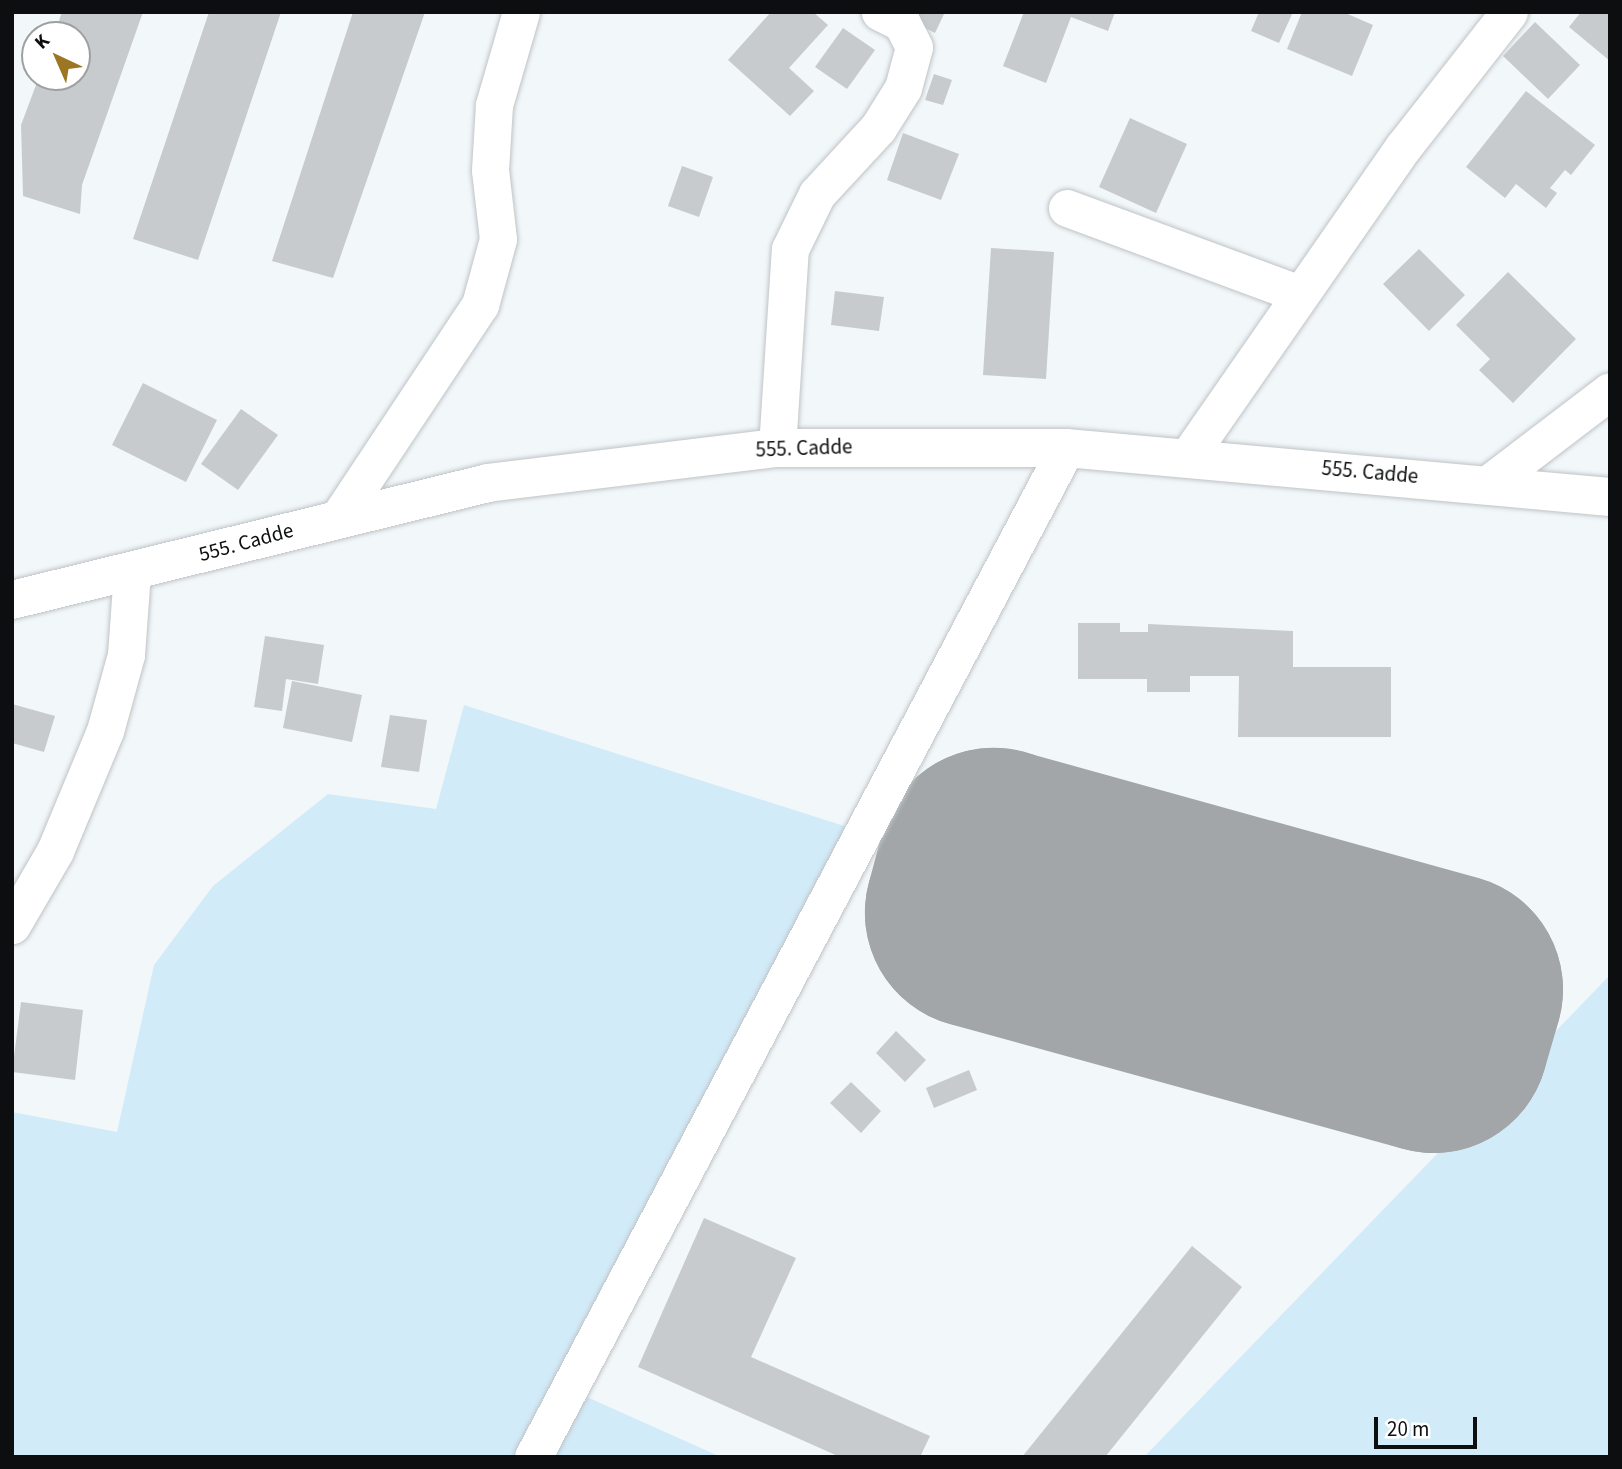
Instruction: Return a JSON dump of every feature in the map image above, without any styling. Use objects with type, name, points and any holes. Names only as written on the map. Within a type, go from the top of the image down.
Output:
[{"type":"street","points":[[339,517],[480,305],[498,239],[490,170],[494,105],[521,12]]},
{"type":"street","points":[[777,448],[790,249],[817,194],[878,128],[903,88],[914,47],[902,23],[880,12]]},
{"type":"street","points":[[1189,455],[1299,294],[1509,12]]},
{"type":"street","points":[[1067,208],[1299,294]]},
{"type":"street","points":[[1488,484],[1610,391]]},
{"type":"street","name":"555. Cadde","points":[[12,600],[132,572],[339,517],[487,483],[777,448],[1066,448],[1189,455],[1610,497]]},
{"type":"street","points":[[533,1457],[1066,448]]},
{"type":"street","points":[[12,925],[55,851],[105,731],[126,655],[132,572]]},
{"type":"shaded area","points":[[464,705],[863,832],[569,1389],[721,1457],[12,1457],[12,1112],[117,1132],[154,965],[213,886],[328,794],[436,809]]},
{"type":"shaded area","points":[[1610,975],[1610,1457],[1144,1457]]},
{"type":"building","points":[[62,12],[143,12],[82,185],[80,214],[23,196],[21,125],[34,91],[91,91],[91,21],[59,21]]},
{"type":"building","points":[[209,12],[281,12],[198,260],[133,239]]},
{"type":"building","points":[[353,12],[425,12],[333,278],[272,261]]},
{"type":"building","points":[[771,12],[813,12],[828,25],[789,68],[814,91],[790,116],[728,60]]},
{"type":"building","points":[[893,12],[945,12],[935,33]]},
{"type":"building","points":[[1024,12],[1115,12],[1108,31],[1071,17],[1046,83],[1003,66]]},
{"type":"building","points":[[1259,12],[1293,12],[1279,43],[1251,31]]},
{"type":"building","points":[[1302,12],[1343,12],[1373,25],[1352,76],[1287,49]]},
{"type":"building","points":[[1581,12],[1610,12],[1610,61],[1569,27]]},
{"type":"building","points":[[1535,22],[1580,65],[1548,99],[1503,56]]},
{"type":"building","points":[[843,28],[875,50],[847,89],[815,67]]},
{"type":"building","points":[[934,74],[952,80],[943,105],[925,100]]},
{"type":"building","points":[[1526,91],[1595,145],[1571,175],[1565,170],[1550,188],[1557,193],[1546,208],[1516,184],[1505,198],[1466,167]]},
{"type":"building","points":[[1130,118],[1187,144],[1156,213],[1099,187]]},
{"type":"building","points":[[903,133],[959,154],[941,200],[887,180]]},
{"type":"building","points":[[682,166],[713,177],[699,217],[668,206]]},
{"type":"building","points":[[991,248],[1054,252],[1046,379],[983,375]]},
{"type":"building","points":[[1419,249],[1465,295],[1429,331],[1383,284]]},
{"type":"building","points":[[1508,272],[1576,339],[1513,403],[1479,370],[1490,359],[1456,325]]},
{"type":"building","points":[[835,291],[884,297],[879,331],[831,325]]},
{"type":"building","points":[[143,383],[217,420],[186,482],[112,445]]},
{"type":"building","points":[[241,409],[278,435],[238,490],[201,464]]},
{"type":"building","points":[[1078,623],[1120,623],[1120,632],[1148,632],[1148,624],[1293,631],[1293,667],[1391,667],[1391,737],[1238,737],[1239,676],[1190,676],[1190,692],[1147,692],[1147,679],[1078,679]]},
{"type":"building","points":[[265,636],[324,645],[318,684],[286,679],[282,711],[254,707]]},
{"type":"building","points":[[292,681],[362,695],[352,742],[283,728]]},
{"type":"building","points":[[12,704],[55,716],[44,752],[12,743]]},
{"type":"building","points":[[390,715],[427,720],[419,772],[381,767]]},
{"type":"building","points":[[21,1002],[83,1010],[75,1080],[12,1072]]},
{"type":"building","points":[[896,1031],[926,1060],[905,1082],[876,1053]]},
{"type":"building","points":[[969,1070],[977,1090],[934,1108],[926,1088]]},
{"type":"building","points":[[851,1082],[881,1111],[861,1133],[830,1103]]},
{"type":"building","points":[[704,1218],[796,1258],[751,1357],[930,1436],[920,1457],[840,1457],[638,1367]]},
{"type":"building","points":[[1192,1246],[1242,1287],[1105,1457],[1022,1457]]},
{"type":"runway","points":[[993,863],[1447,989],[1433,1037],[980,912],[993,863]]}]
